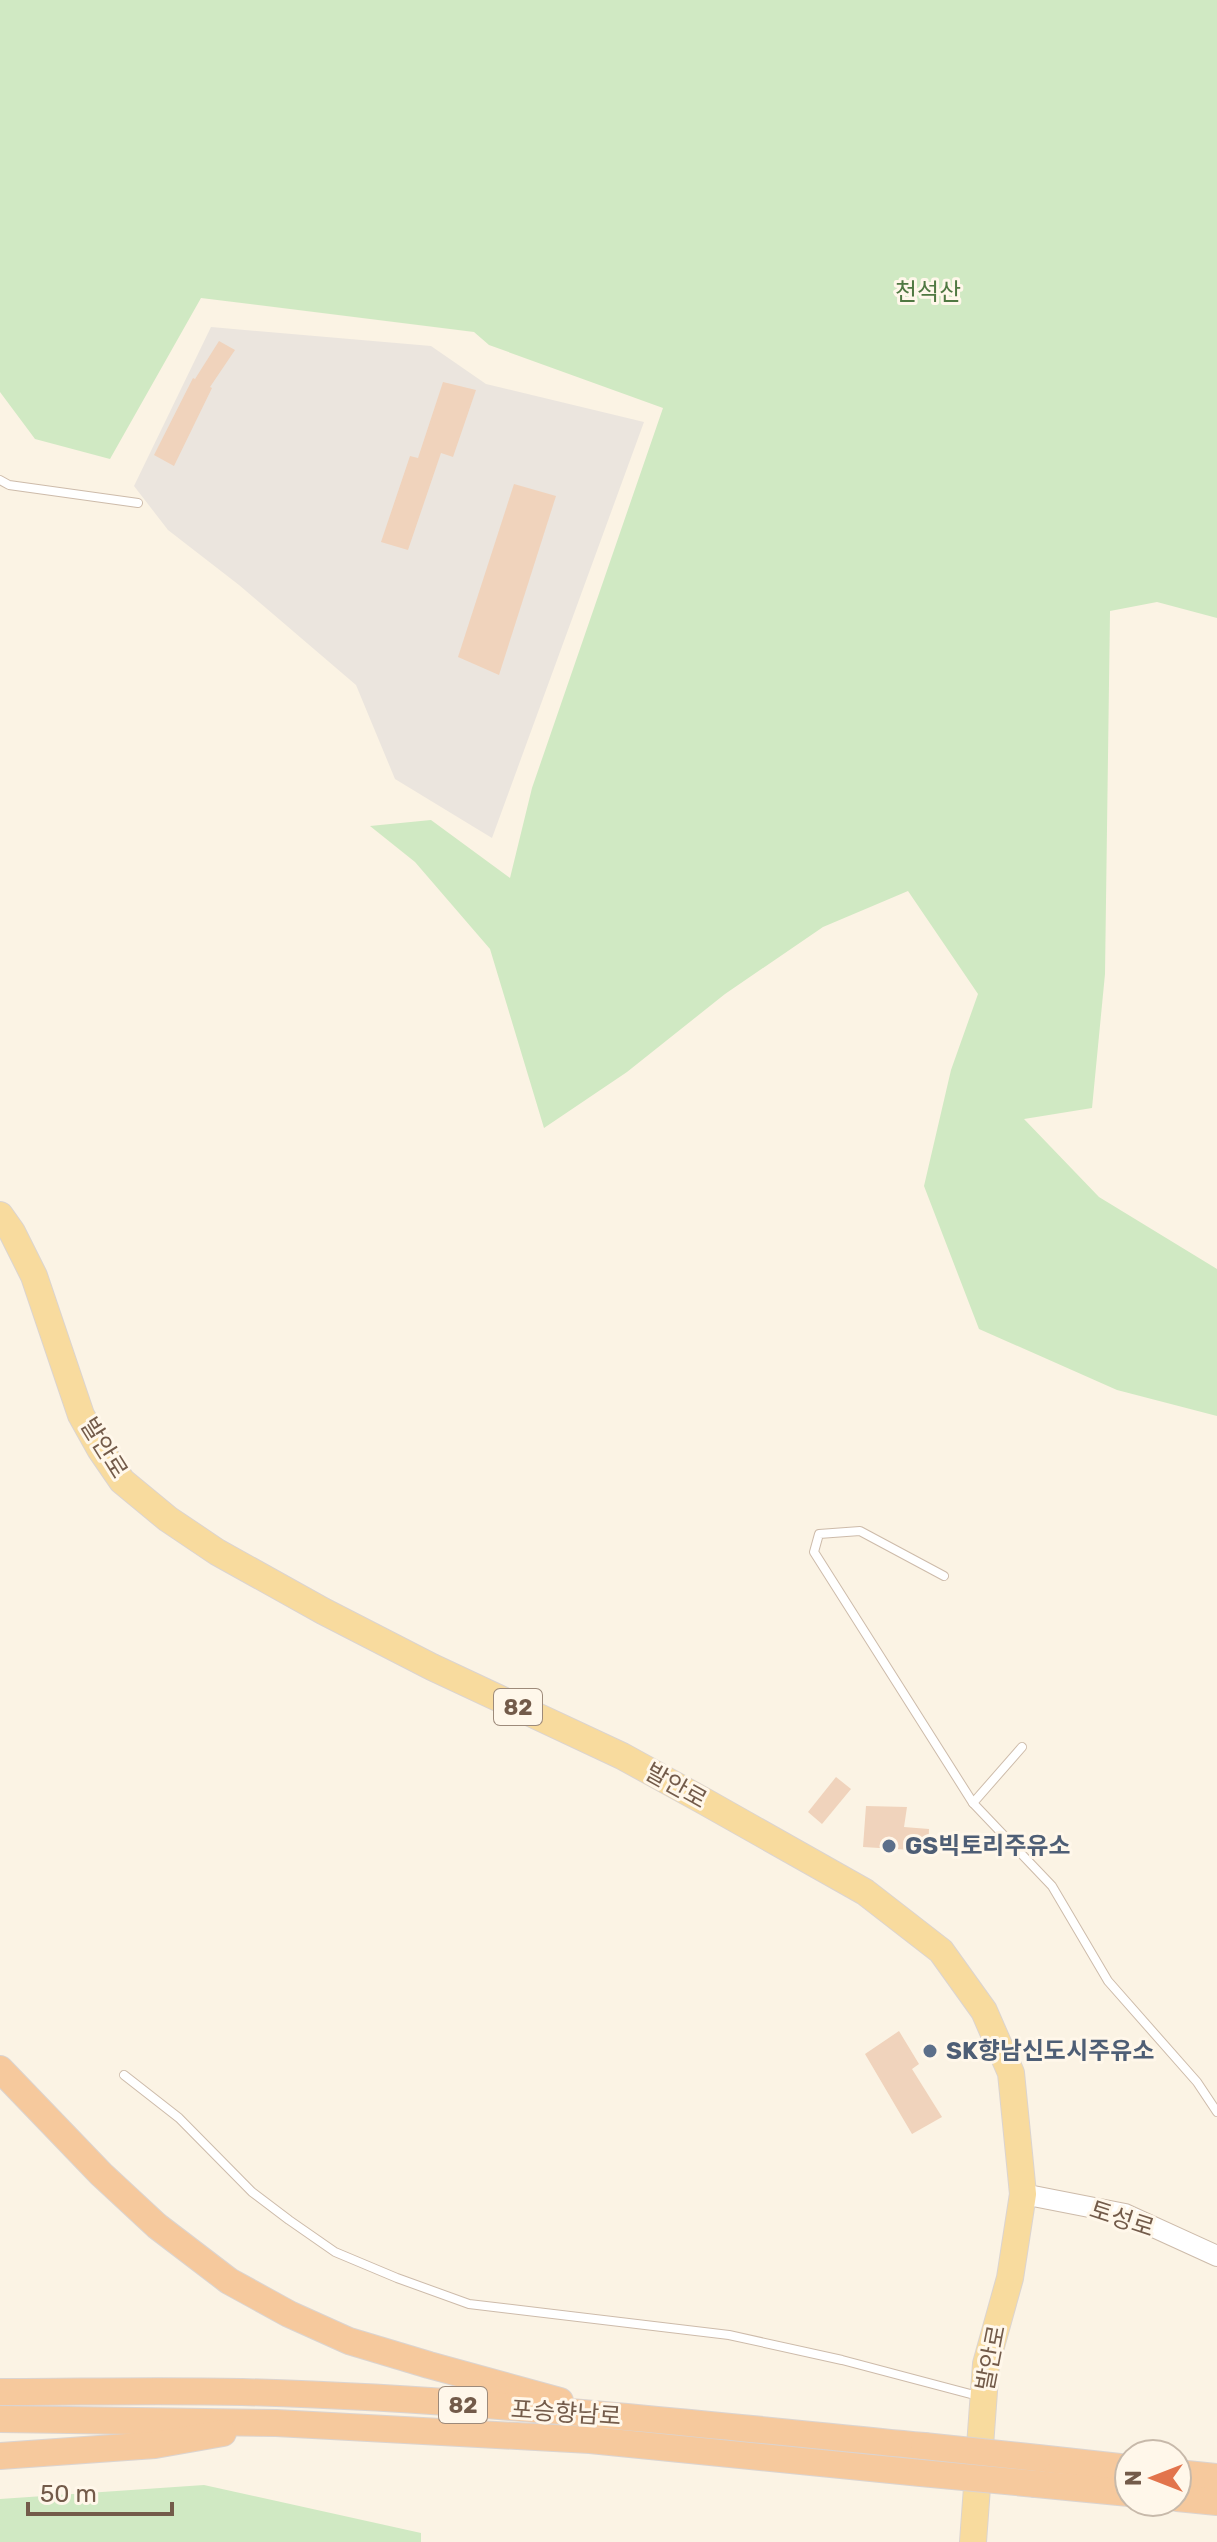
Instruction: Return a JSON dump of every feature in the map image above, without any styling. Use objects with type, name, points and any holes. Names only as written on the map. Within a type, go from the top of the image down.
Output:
[{"type":"highway","points":[[0,2069],[101,2174],[157,2226],[229,2281],[289,2314],[349,2341],[610,2415]]},
{"type":"highway","name":"포승향남로","points":[[0,2392],[243,2392],[610,2415],[924,2446],[1113,2489]]},
{"type":"highway","name":"포승향남로","points":[[0,2419],[276,2423],[590,2440],[921,2473],[1113,2469]]},
{"type":"highway","points":[[0,2456],[155,2445],[276,2423]]},
{"type":"highway","points":[[1193,2475],[1217,2477]]},
{"type":"highway","points":[[1193,2500],[1217,2502]]},
{"type":"main road","name":"발안로","points":[[0,1215],[34,1276],[81,1415],[122,1481],[168,1519],[217,1552],[323,1611],[432,1667],[622,1756],[702,1800],[865,1892],[941,1951],[984,2011],[1011,2073],[1023,2194],[1010,2278],[986,2364],[973,2542]]},
{"type":"street","name":"토성로","points":[[1023,2194],[1125,2214],[1217,2256]]},
{"type":"lane","points":[[0,480],[9,485],[138,503]]},
{"type":"lane","points":[[944,1576],[860,1531],[819,1534],[814,1552],[973,1803],[1052,1886],[1108,1981],[1197,2082],[1217,2112]]},
{"type":"lane","points":[[973,1803],[1022,1747]]},
{"type":"lane","points":[[124,2075],[179,2118],[252,2192],[289,2220],[335,2252],[397,2278],[469,2304],[729,2335],[842,2360],[983,2397]]},
{"type":"shaded area","points":[[211,327],[431,346],[486,384],[644,422],[492,838],[395,779],[356,685],[239,585],[168,530],[134,486]]},
{"type":"green space","name":"천석산","points":[[0,0],[1217,0],[1217,618],[1157,602],[1110,611],[1105,974],[1092,1108],[1024,1119],[1099,1197],[1217,1269],[1217,1416],[1117,1390],[979,1329],[924,1186],[951,1070],[978,994],[908,891],[823,927],[725,994],[627,1072],[544,1128],[490,949],[415,862],[370,826],[431,820],[510,878],[532,788],[663,408],[489,345],[474,332],[201,298],[110,459],[35,439],[0,392]]},
{"type":"green space","points":[[204,2485],[421,2533],[421,2542],[0,2542],[0,2499]]},
{"type":"building","points":[[219,341],[235,350],[210,387],[174,466],[154,455],[193,378]]},
{"type":"building","points":[[443,382],[476,390],[453,457],[441,453],[408,550],[381,542],[410,456],[418,458]]},
{"type":"building","points":[[514,484],[556,496],[499,675],[458,657]]},
{"type":"building","points":[[836,1777],[851,1789],[822,1824],[808,1812]]},
{"type":"building","points":[[866,1806],[907,1807],[904,1827],[929,1829],[928,1851],[863,1847]]},
{"type":"building","points":[[899,2031],[919,2064],[912,2069],[942,2117],[912,2134],[865,2054]]},
{"type":"place","name":"GS빅토리주유소","points":[[889,1846]]},
{"type":"place","name":"SK향남신도시주유소","points":[[930,2051]]}]
